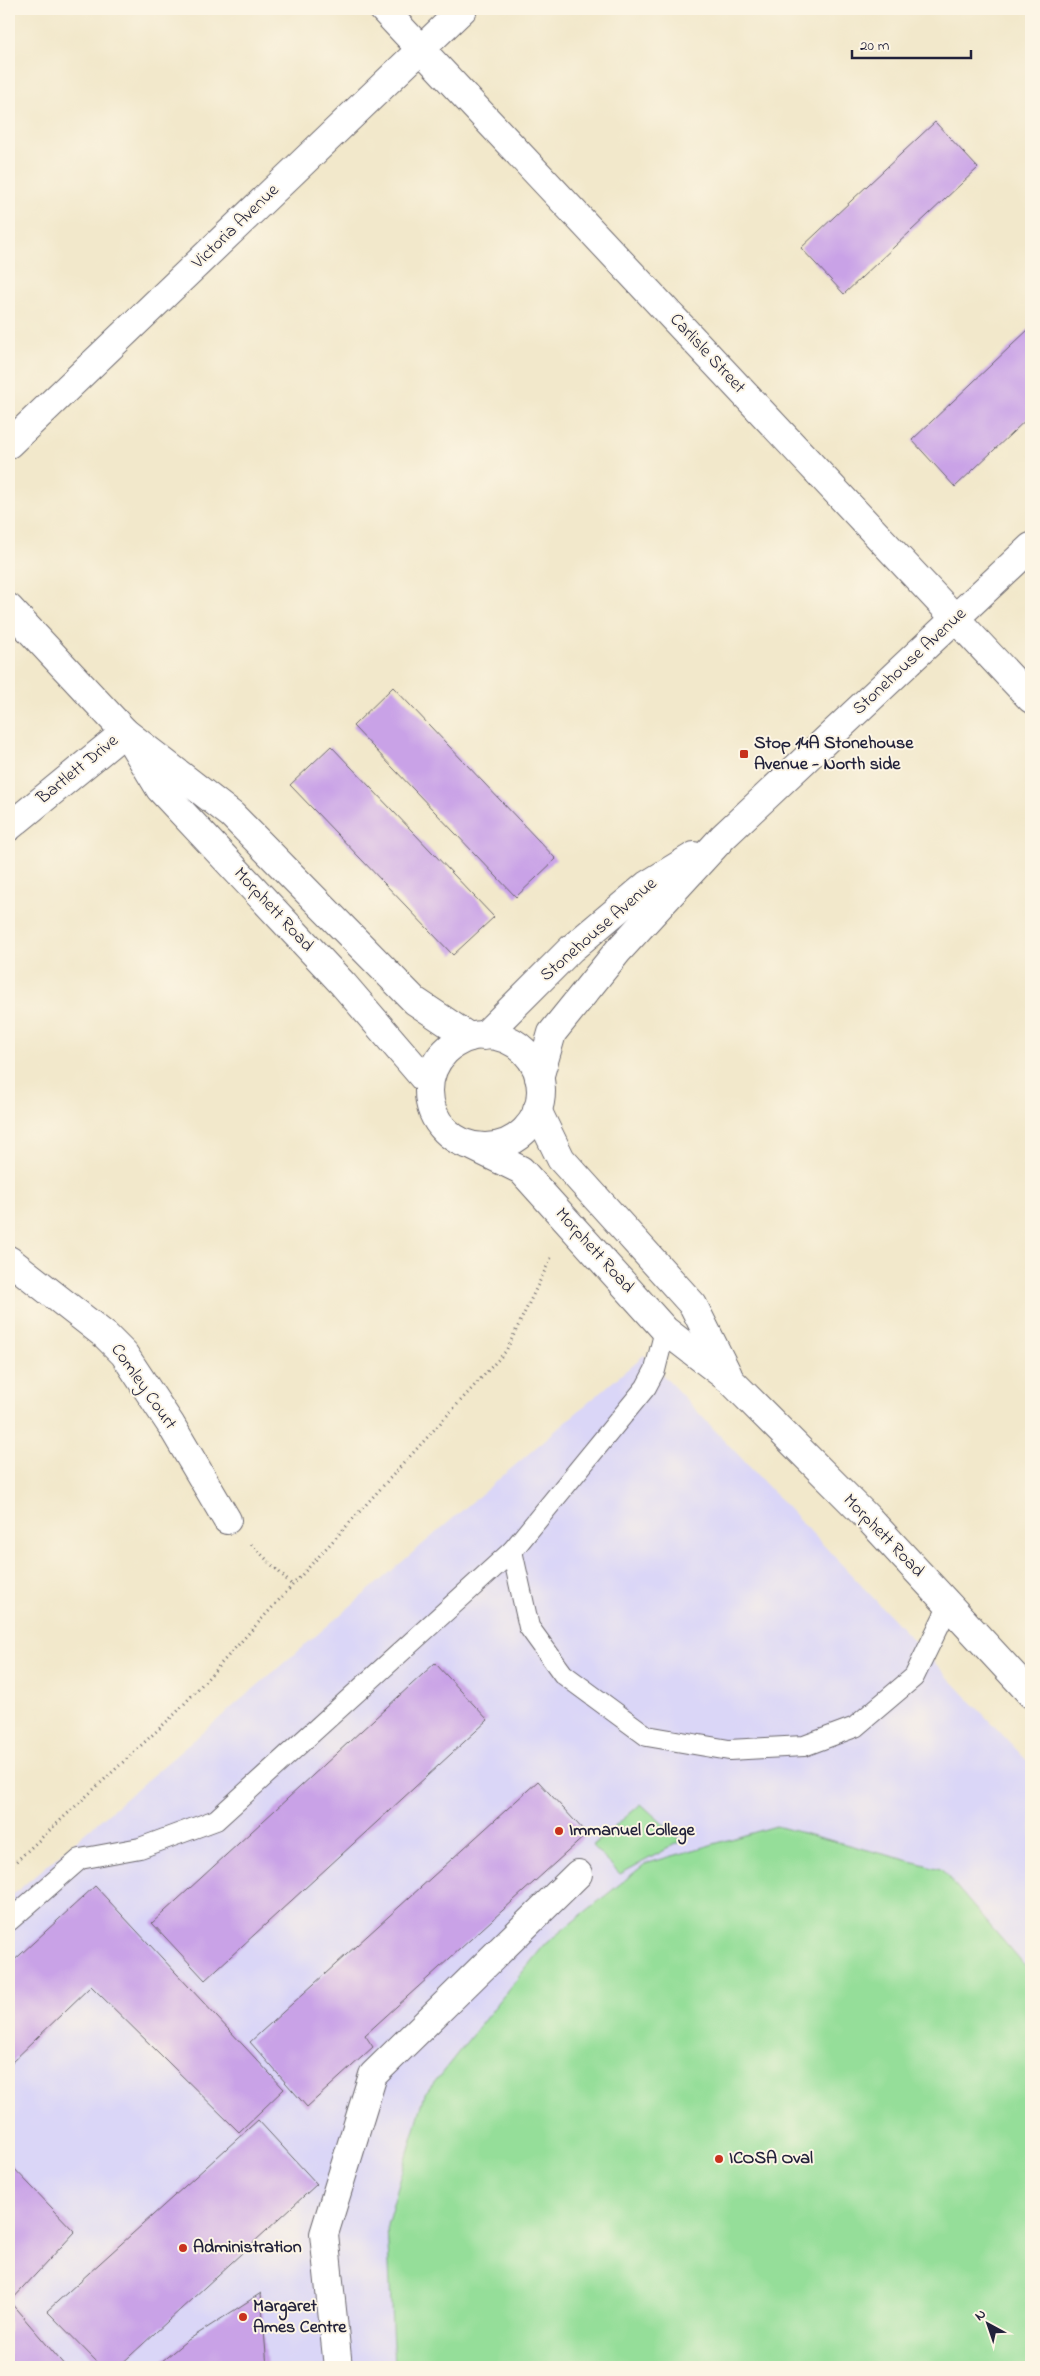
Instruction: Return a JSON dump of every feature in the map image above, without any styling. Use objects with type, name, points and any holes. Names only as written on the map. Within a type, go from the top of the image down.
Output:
[{"type":"street","name":"Carlisle Street","points":[[383,9],[1031,698]]},
{"type":"street","name":"Victoria Avenue","points":[[9,444],[463,9]]},
{"type":"street","name":"Stonehouse Avenue","points":[[539,1078],[552,1033],[618,951],[723,837],[1031,548]]},
{"type":"street","name":"Morphett Road","points":[[9,608],[125,732],[232,814],[414,1001],[477,1036]]},
{"type":"street","name":"Morphett Road","points":[[125,732],[160,789],[342,984],[429,1084]]},
{"type":"street","name":"Bartlett Drive","points":[[9,827],[125,732]]},
{"type":"street","name":"Stonehouse Avenue","points":[[477,1036],[571,949],[647,885],[723,837]]},
{"type":"street","points":[[492,1035],[513,1042],[530,1057],[539,1078],[540,1100],[532,1122],[516,1138],[496,1147],[474,1147],[454,1140],[439,1124],[430,1105],[429,1084],[436,1064],[450,1047],[477,1036],[492,1035]]},
{"type":"street","name":"Morphett Road","points":[[537,1110],[561,1159],[693,1305],[731,1381]]},
{"type":"street","name":"Morphett Road","points":[[474,1147],[521,1170],[665,1330],[731,1381],[868,1518],[1031,1694]]},
{"type":"street","name":"Comley Court","points":[[9,1260],[106,1336],[124,1354],[171,1425],[227,1520]]},
{"type":"street","points":[[338,2367],[324,2234],[373,2075],[578,1874]]},
{"type":"lane","points":[[9,1921],[80,1859],[140,1848],[216,1820],[512,1551],[646,1388],[654,1370],[665,1330]]},
{"type":"lane","points":[[512,1551],[529,1627],[563,1674],[647,1736],[729,1750],[804,1746],[855,1727],[914,1677],[949,1605]]},
{"type":"path","points":[[9,1868],[176,1713],[506,1351],[551,1258]]},
{"type":"path","points":[[227,1520],[293,1586]]},
{"type":"shaded area","name":"Immanuel College","points":[[644,1355],[1031,1765],[1031,2367],[9,2367],[9,1898]]},
{"type":"green space","points":[[641,1804],[682,1841],[620,1874],[592,1846]]},
{"type":"green space","name":"ICOSA Oval","points":[[776,1826],[941,1869],[1031,1973],[1031,2367],[394,2367],[387,2225],[425,2094],[545,1944],[645,1864]]},
{"type":"building","points":[[935,122],[978,168],[844,294],[801,248]]},
{"type":"building","points":[[1031,327],[1031,415],[955,487],[912,440]]},
{"type":"building","points":[[393,687],[556,859],[516,897],[353,726]]},
{"type":"building","points":[[331,746],[494,917],[453,955],[290,785]]},
{"type":"building","points":[[435,1663],[488,1720],[205,1980],[152,1923]]},
{"type":"building","points":[[538,1781],[587,1834],[365,2035],[373,2047],[307,2107],[250,2042]]},
{"type":"building","points":[[95,1886],[284,2089],[239,2132],[91,1986],[9,2065],[9,1965]]},
{"type":"building","name":"Administration","points":[[258,2120],[317,2184],[118,2367],[102,2367],[47,2311]]},
{"type":"building","points":[[9,2163],[75,2232],[10,2302],[66,2367],[9,2367]]},
{"type":"building","name":"Margaret Ames Centre","points":[[261,2293],[267,2367],[155,2367],[185,2342]]},
{"type":"place","name":"Stop 14A Stonehouse Avenue - North side","points":[[744,754]]},
{"type":"place","name":"Immanuel College","points":[[559,1831]]},
{"type":"place","name":"ICOSA Oval","points":[[719,2159]]},
{"type":"place","name":"Administration","points":[[183,2248]]},
{"type":"place","name":"Margaret Ames Centre","points":[[243,2317]]}]
